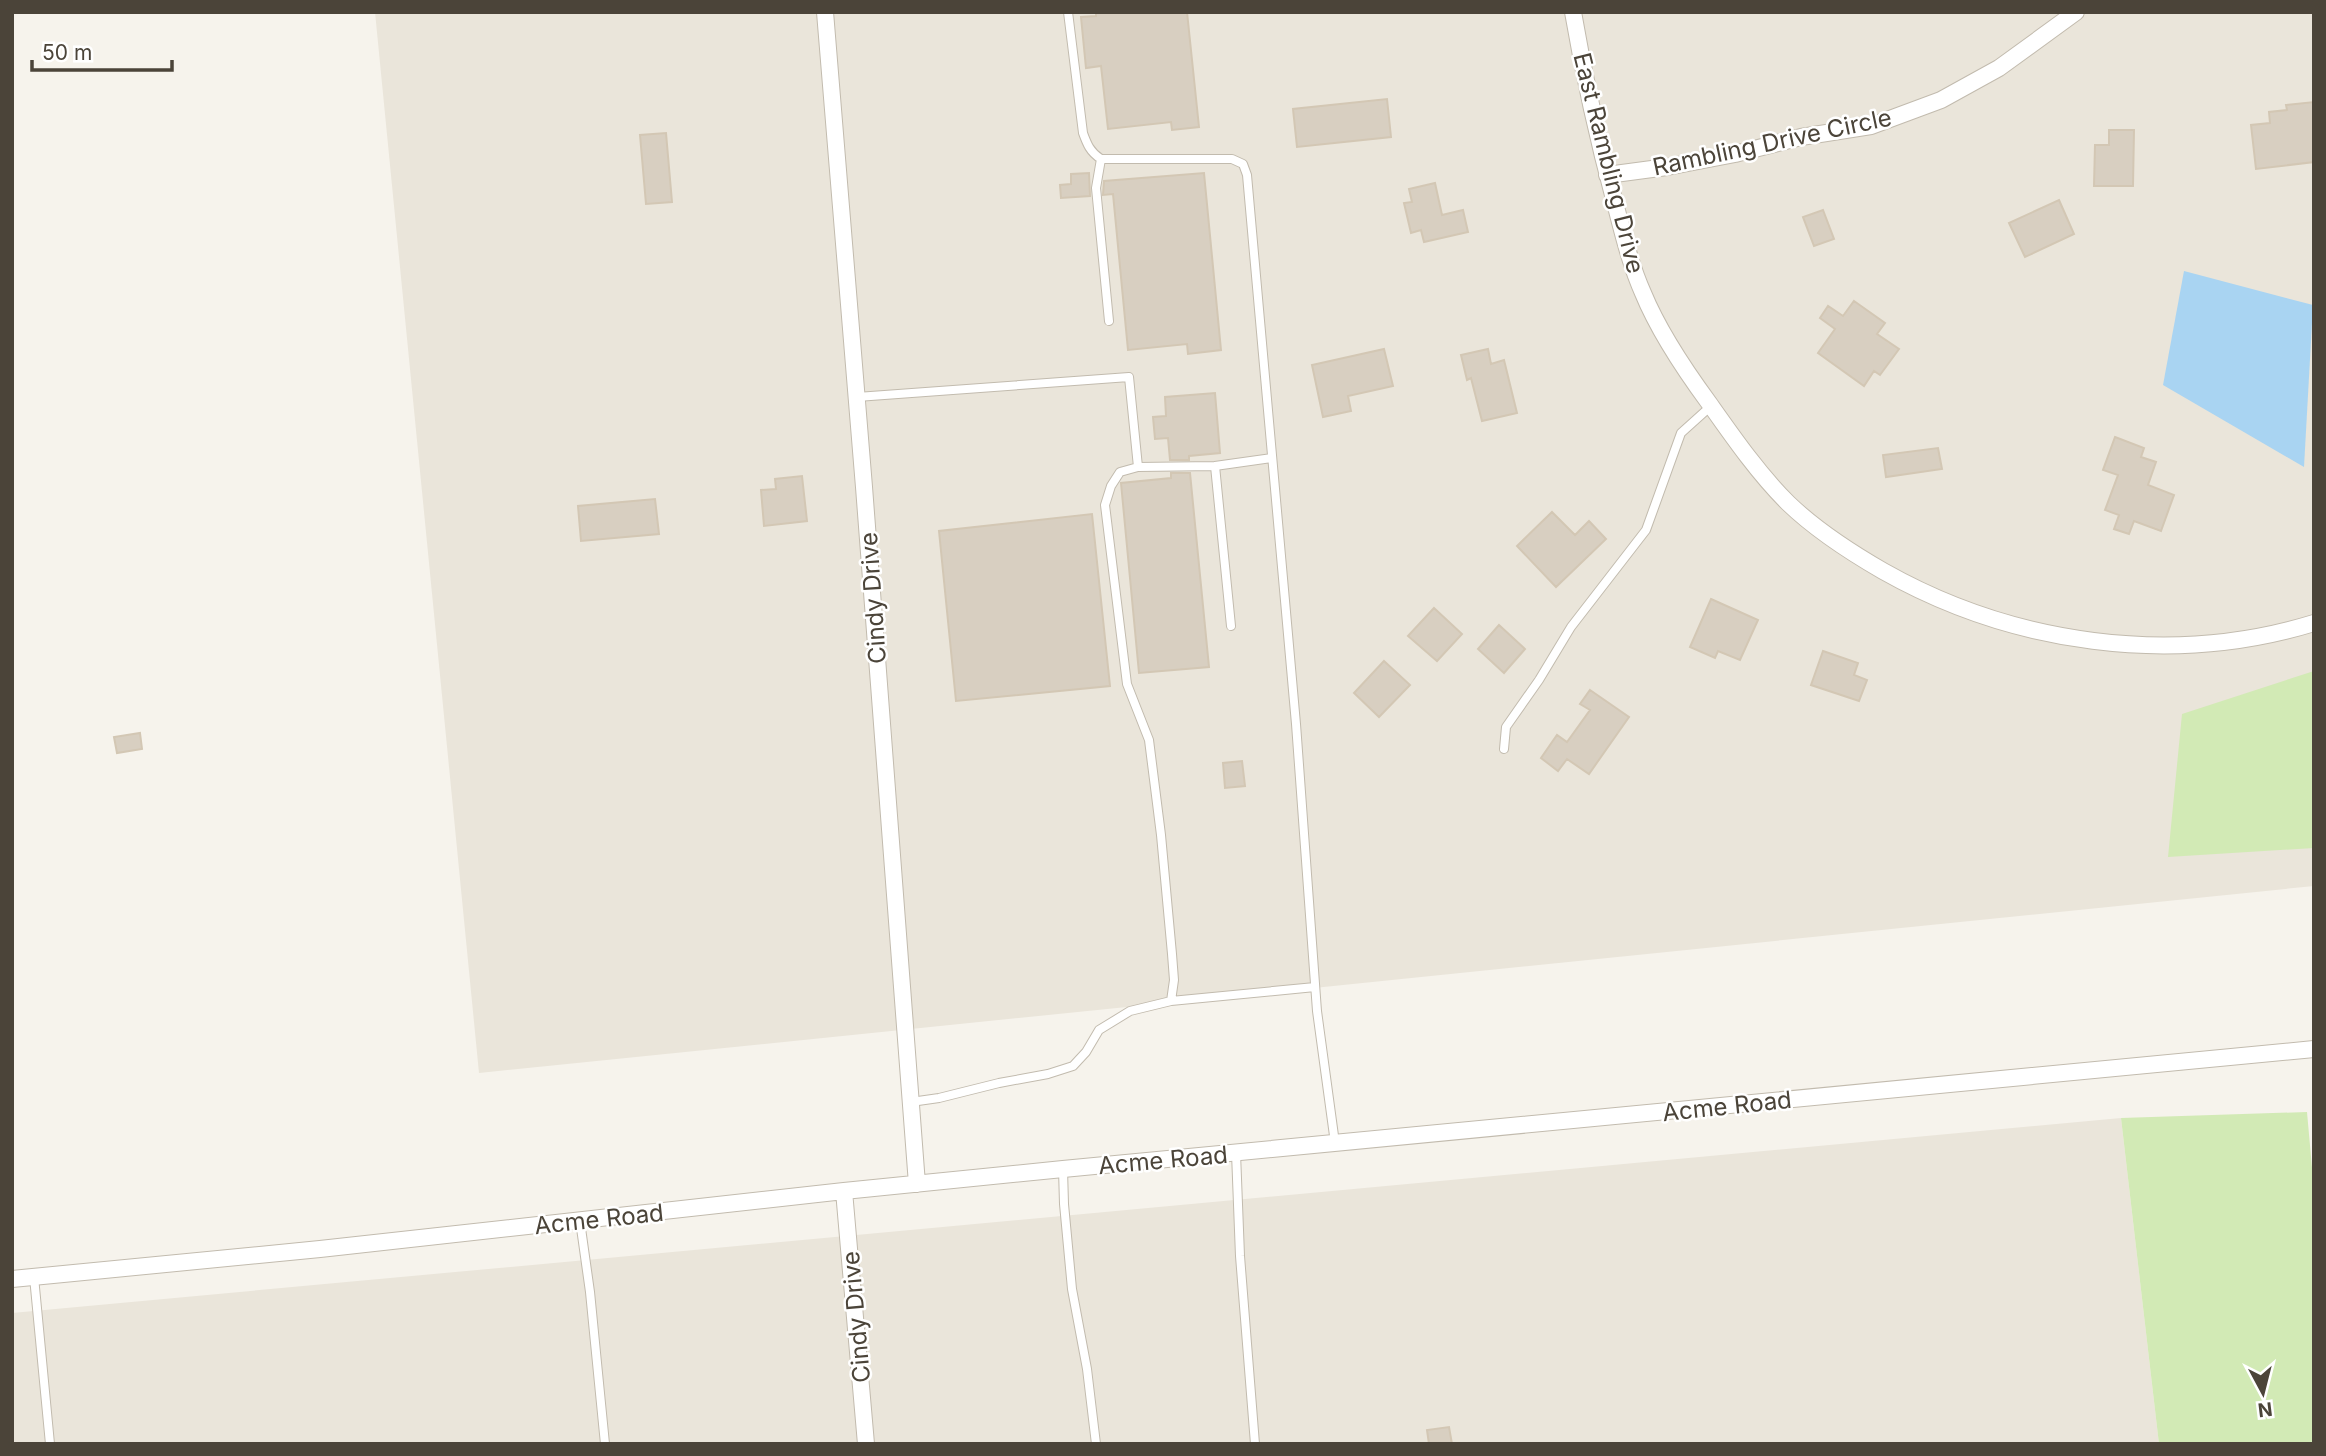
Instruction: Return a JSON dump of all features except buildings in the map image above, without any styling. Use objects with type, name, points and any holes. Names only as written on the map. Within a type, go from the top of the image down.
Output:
[{"type":"street","name":"Cindy Drive","points":[[825,12],[917,1184]]},
{"type":"street","name":"East Rambling Drive","points":[[1573,12],[1581,62],[1607,175],[1625,242],[1643,294],[1669,342],[1711,406],[1754,465],[1789,504],[1863,560],[1911,587],[1961,609],[2014,626],[2068,638],[2123,644],[2178,645],[2270,635],[2314,623]]},
{"type":"street","name":"Rambling Drive Circle","points":[[1607,175],[1667,167],[1735,154],[1801,137],[1871,126],[1941,100],[1999,68],[2076,12]]},
{"type":"street","name":"Acme Road","points":[[12,1279],[306,1251],[1063,1169],[2314,1049]]},
{"type":"street","name":"Cindy Drive","points":[[844,1191],[866,1444]]},
{"type":"lane","points":[[1068,12],[1083,133],[1088,147],[1101,159],[1232,159],[1243,163],[1247,175],[1296,724],[1315,987],[1335,1143]]},
{"type":"lane","points":[[1101,159],[1096,188],[1109,321]]},
{"type":"lane","points":[[857,397],[1129,377],[1138,467]]},
{"type":"lane","points":[[1504,749],[1506,727],[1539,681],[1571,626],[1641,538],[1681,433],[1711,406]]},
{"type":"lane","points":[[1171,1001],[1174,980],[1172,954],[1149,740],[1127,684],[1105,505],[1111,486],[1120,472],[1138,467],[1215,466],[1272,458]]},
{"type":"lane","points":[[1215,466],[1231,626]]},
{"type":"lane","points":[[911,1102],[1048,1074],[1073,1066],[1086,1052],[1099,1030],[1130,1011],[1171,1001],[1315,987]]},
{"type":"lane","points":[[1236,1153],[1240,1256],[1255,1444]]},
{"type":"lane","points":[[1063,1169],[1072,1289],[1087,1369],[1096,1444]]},
{"type":"lane","points":[[580,1221],[605,1444]]},
{"type":"lane","points":[[34,1277],[50,1444]]},
{"type":"shaded area","points":[[375,12],[2314,12],[2314,886],[479,1073]]},
{"type":"shaded area","points":[[2121,1118],[2159,1444],[12,1444],[12,1313]]},
{"type":"green space","points":[[2314,671],[2314,848],[2168,857],[2182,714]]},
{"type":"green space","points":[[2307,1112],[2314,1190],[2314,1444],[2159,1444],[2121,1118]]},
{"type":"water","points":[[2184,271],[2313,305],[2304,467],[2163,385]]}]
